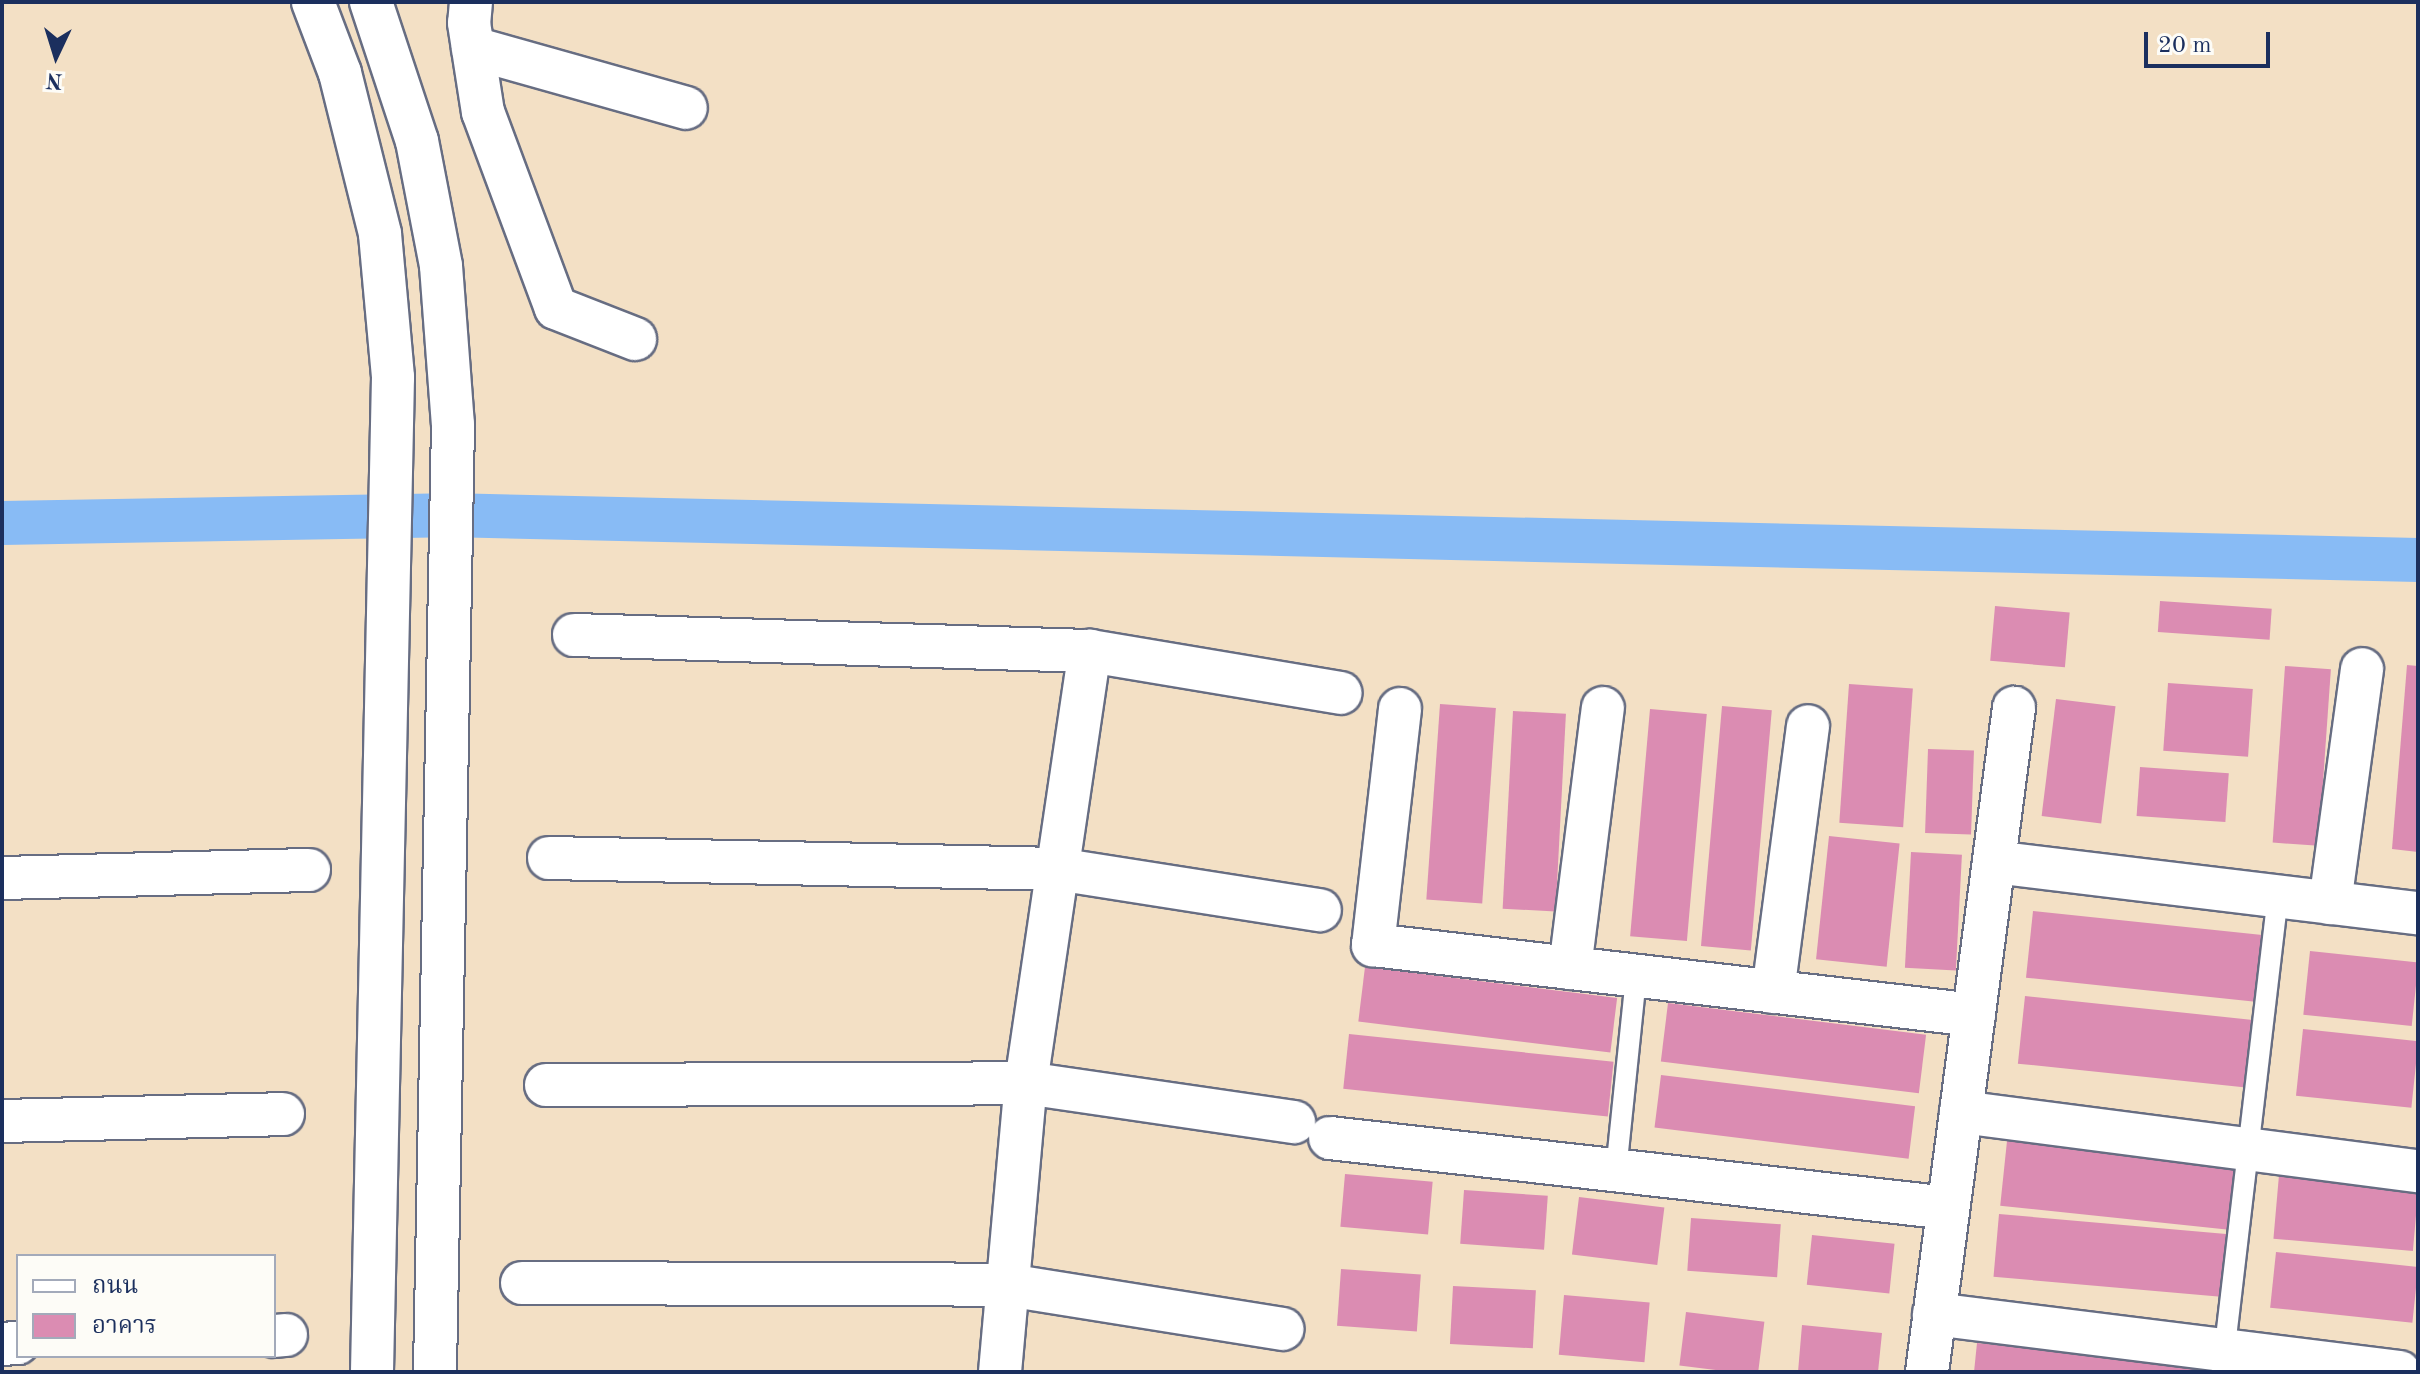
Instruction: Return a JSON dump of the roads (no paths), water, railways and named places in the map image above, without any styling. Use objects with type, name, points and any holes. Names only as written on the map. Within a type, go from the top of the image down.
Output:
[{"type":"street","points":[[313,2],[340,73],[380,234],[392,419],[372,1372]]},
{"type":"street","points":[[371,2],[417,141],[444,304],[453,424],[435,1372]]},
{"type":"street","points":[[471,2],[473,48],[483,112],[556,308],[635,339]]},
{"type":"street","points":[[473,48],[686,108]]},
{"type":"street","points":[[387,306],[444,304]]},
{"type":"street","points":[[574,635],[1090,651],[1341,693]]},
{"type":"street","points":[[1000,1372],[1026,1083],[1090,651]]},
{"type":"street","points":[[2330,903],[2362,669]]},
{"type":"street","points":[[386,680],[448,682]]},
{"type":"street","points":[[1570,968],[1603,708]]},
{"type":"street","points":[[1927,1372],[2014,708]]},
{"type":"street","points":[[1400,709],[1373,945],[1974,1015]]},
{"type":"street","points":[[1773,992],[1808,726]]},
{"type":"street","points":[[549,858],[1057,869],[1320,910]]},
{"type":"street","points":[[1994,862],[2418,913]]},
{"type":"street","points":[[2,878],[309,870]]},
{"type":"street","points":[[382,875],[444,878]]},
{"type":"street","points":[[546,1085],[1026,1083],[1312,1130],[1616,1171],[1948,1208]]},
{"type":"street","points":[[1961,1112],[2418,1171]]},
{"type":"street","points":[[2,1121],[283,1114]]},
{"type":"street","points":[[522,1283],[1008,1285],[1283,1329]]},
{"type":"street","points":[[1934,1314],[2223,1361],[2399,1372]]},
{"type":"lane","points":[[2223,1361],[2278,896]]},
{"type":"lane","points":[[1616,1171],[1636,976]]},
{"type":"waterway","points":[[2,523],[447,515],[2418,560]]}]
